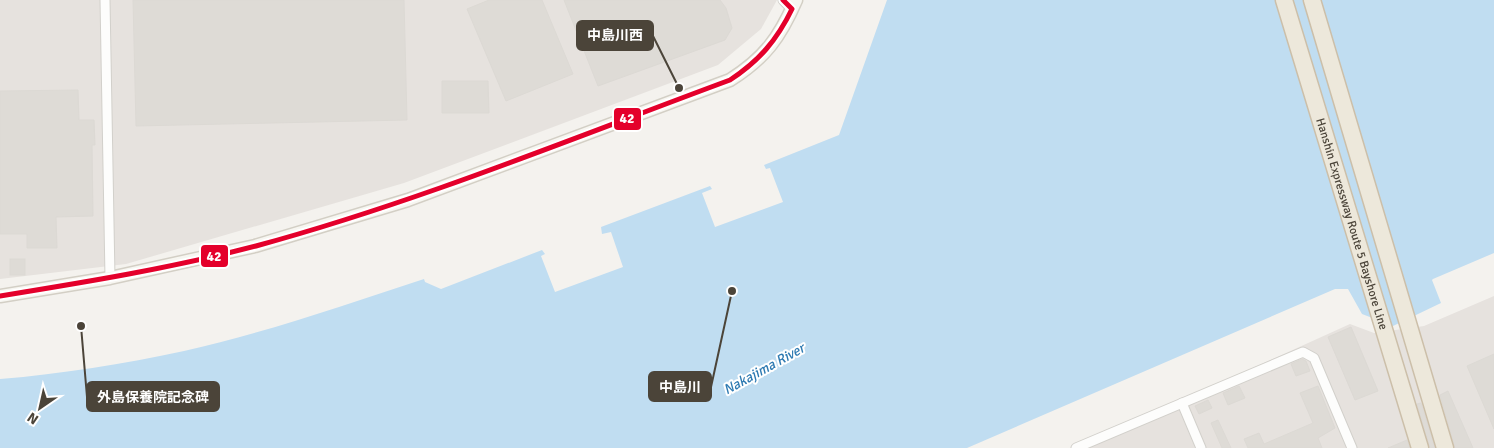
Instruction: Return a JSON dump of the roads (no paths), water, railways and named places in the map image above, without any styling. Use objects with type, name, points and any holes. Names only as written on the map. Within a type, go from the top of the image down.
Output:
[{"type":"highway","name":"Hanshin Expressway Route 5 Bayshore Line","points":[[1284,0],[1420,448]]},
{"type":"highway","name":"Hanshin Expressway Route 5 Bayshore Line","points":[[1312,0],[1445,448]]},
{"type":"street","points":[[105,0],[110,278]]},
{"type":"street","points":[[0,296],[110,278],[255,246],[408,200],[730,80],[744,71],[779,36],[790,3]]},
{"type":"street","points":[[1076,448],[1303,352],[1314,358],[1352,448]]},
{"type":"street","points":[[1182,403],[1201,448]]},
{"type":"water","name":"Nakajima River","points":[[887,0],[1494,0],[1494,253],[1433,279],[1441,303],[1393,326],[1362,314],[1348,289],[1335,289],[967,448],[0,448],[0,379],[115,364],[214,344],[304,318],[424,279],[425,282],[441,289],[542,250],[545,254],[541,256],[555,292],[623,267],[611,232],[602,234],[601,227],[710,186],[712,189],[702,193],[715,227],[783,202],[770,168],[766,169],[764,165],[839,135]]},
{"type":"place","name":"中島川西","points":[[679,88]]},
{"type":"place","name":"中島川","points":[[732,291]]},
{"type":"place","name":"外島保養院記念碑","points":[[81,326]]}]
